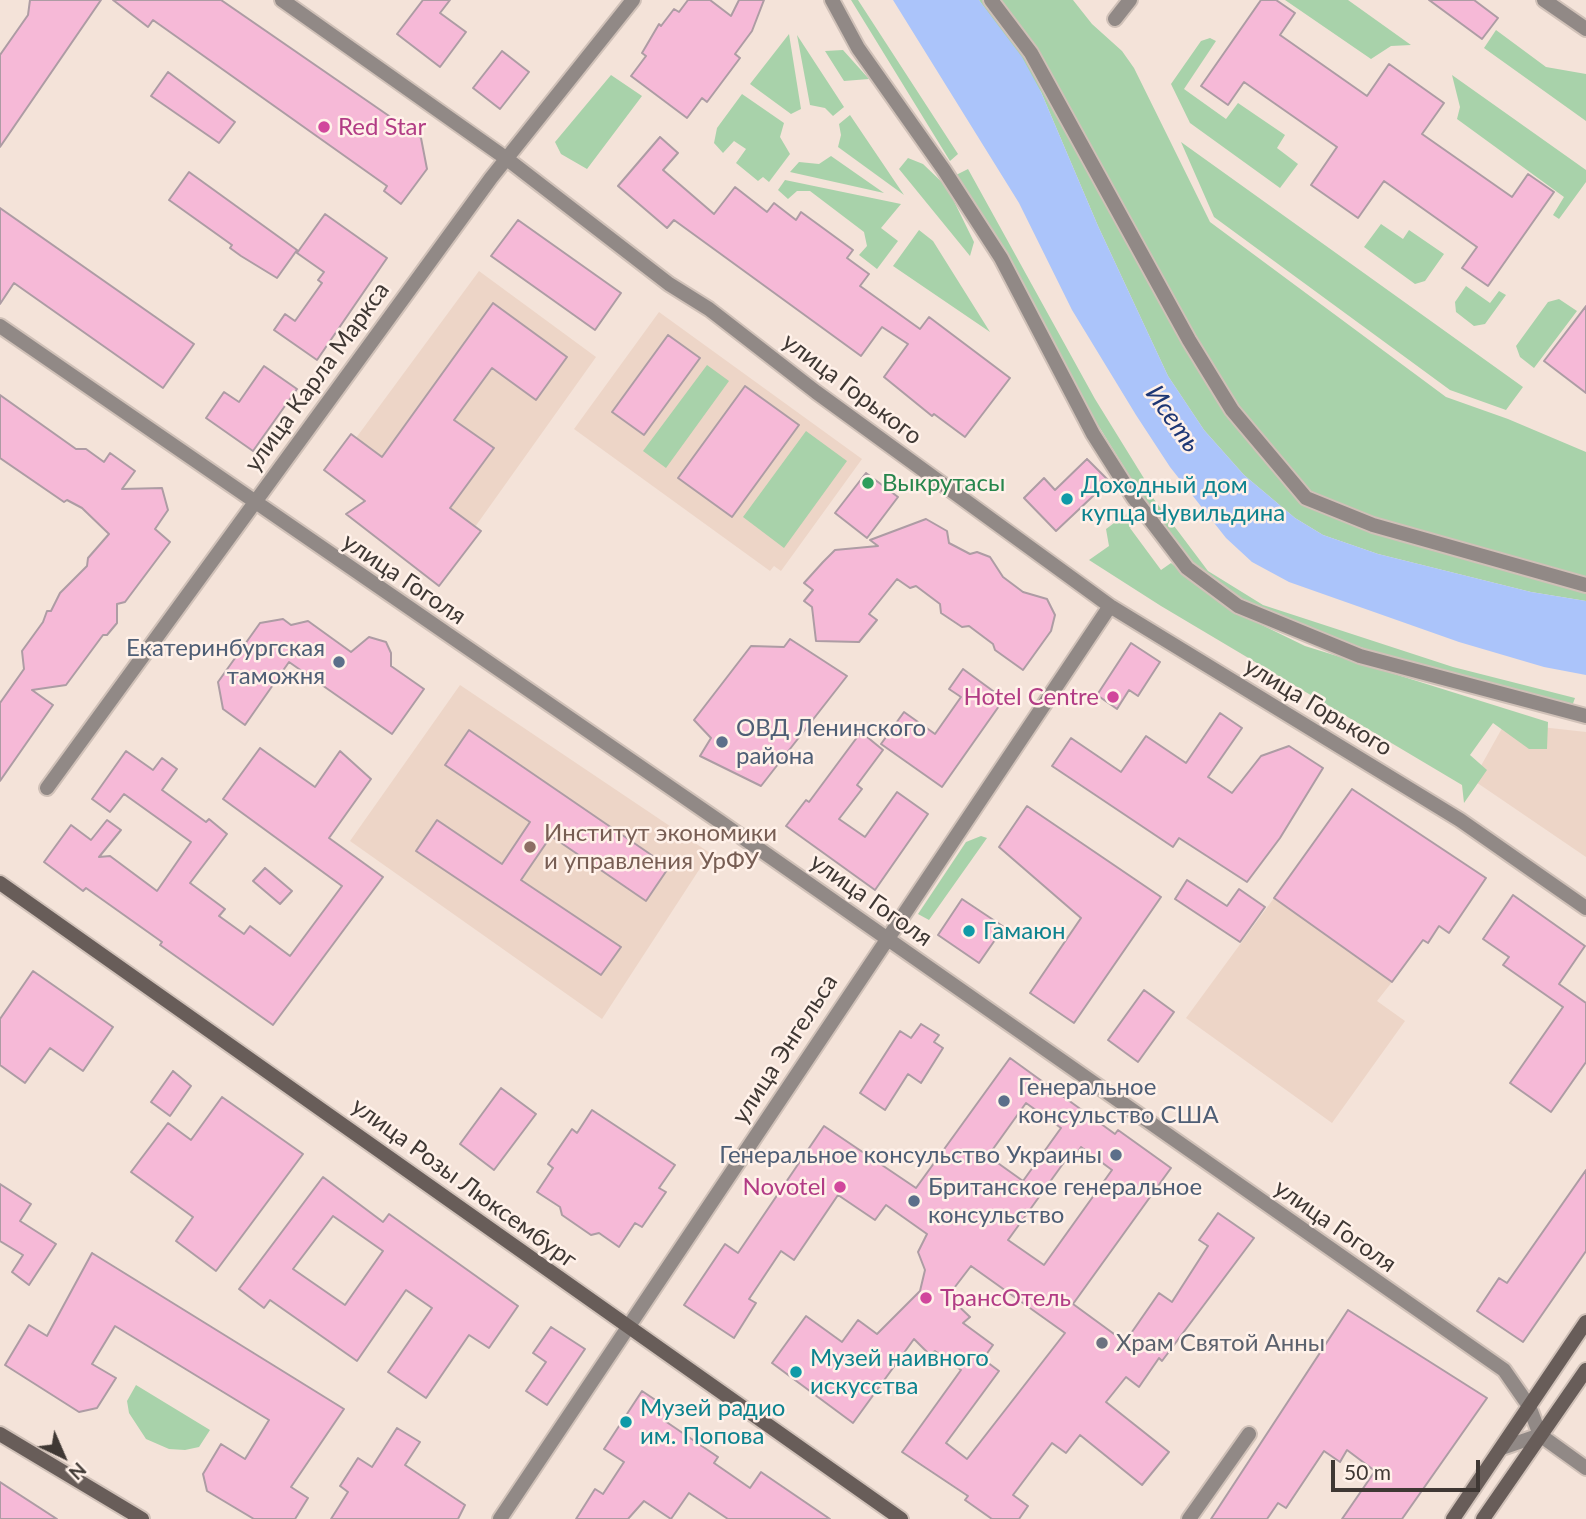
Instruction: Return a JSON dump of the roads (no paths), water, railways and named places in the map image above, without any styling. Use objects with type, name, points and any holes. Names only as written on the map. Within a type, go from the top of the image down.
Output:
[{"type":"main road","name":"улица Розы Люксембург","points":[[0,883],[901,1519]]},
{"type":"main road","points":[[1453,1519],[1586,1322]]},
{"type":"main road","points":[[1483,1519],[1586,1370]]},
{"type":"main road","points":[[0,1434],[142,1519]]},
{"type":"street","name":"улица Горького","points":[[282,0],[507,159],[669,284],[709,309],[816,393],[1110,606],[1460,820],[1586,908]]},
{"type":"street","name":"улица Карла Маркса","points":[[47,788],[507,159],[633,0]]},
{"type":"street","points":[[832,0],[858,48],[944,170],[1001,258],[1093,434],[1133,496],[1186,568],[1238,606],[1360,656],[1586,716]]},
{"type":"street","points":[[991,0],[1031,53],[1056,95],[1189,340],[1232,410],[1307,498],[1373,525],[1586,585]]},
{"type":"street","points":[[1115,19],[1130,0]]},
{"type":"street","points":[[1544,0],[1586,29]]},
{"type":"street","name":"улица Гоголя","points":[[0,326],[886,938],[1504,1370],[1529,1406],[1540,1435]]},
{"type":"street","name":"улица Энгельса","points":[[500,1519],[1110,606]]},
{"type":"street","points":[[1189,1519],[1249,1434]]},
{"type":"street","points":[[1502,1448],[1540,1435],[1586,1468]]},
{"type":"water","name":"Исеть","points":[[893,0],[979,0],[1022,57],[1041,92],[1098,226],[1168,376],[1204,430],[1244,475],[1295,518],[1323,535],[1378,554],[1531,592],[1586,601],[1586,675],[1544,667],[1459,642],[1289,582],[1252,562],[1226,538],[1170,467],[1136,415],[1072,310],[1019,203]]},
{"type":"place","name":"Red Star","points":[[324,127]]},
{"type":"place","name":"Выкрутасы","points":[[868,483]]},
{"type":"place","name":"Доходный дом купца Чувильдина","points":[[1067,499]]},
{"type":"place","name":"Екатеринбургская таможня","points":[[339,662]]},
{"type":"place","name":"Hotel Centre","points":[[1113,697]]},
{"type":"place","name":"ОВД Ленинского района","points":[[722,742]]},
{"type":"place","name":"Институт экономики и управления УрФУ","points":[[530,847]]},
{"type":"place","name":"Гамаюн","points":[[969,931]]},
{"type":"place","name":"Генеральное консульство США","points":[[1004,1101]]},
{"type":"place","name":"Генеральное консульство Украины","points":[[1116,1155]]},
{"type":"place","name":"Novotel","points":[[840,1187]]},
{"type":"place","name":"Британское генеральное консульство","points":[[914,1201]]},
{"type":"place","name":"ТрансОтель","points":[[926,1298]]},
{"type":"place","name":"Храм Святой Анны","points":[[1102,1343]]},
{"type":"place","name":"Музей наивного искусства","points":[[796,1372]]},
{"type":"place","name":"Музей радио им. Попова","points":[[626,1422]]}]
